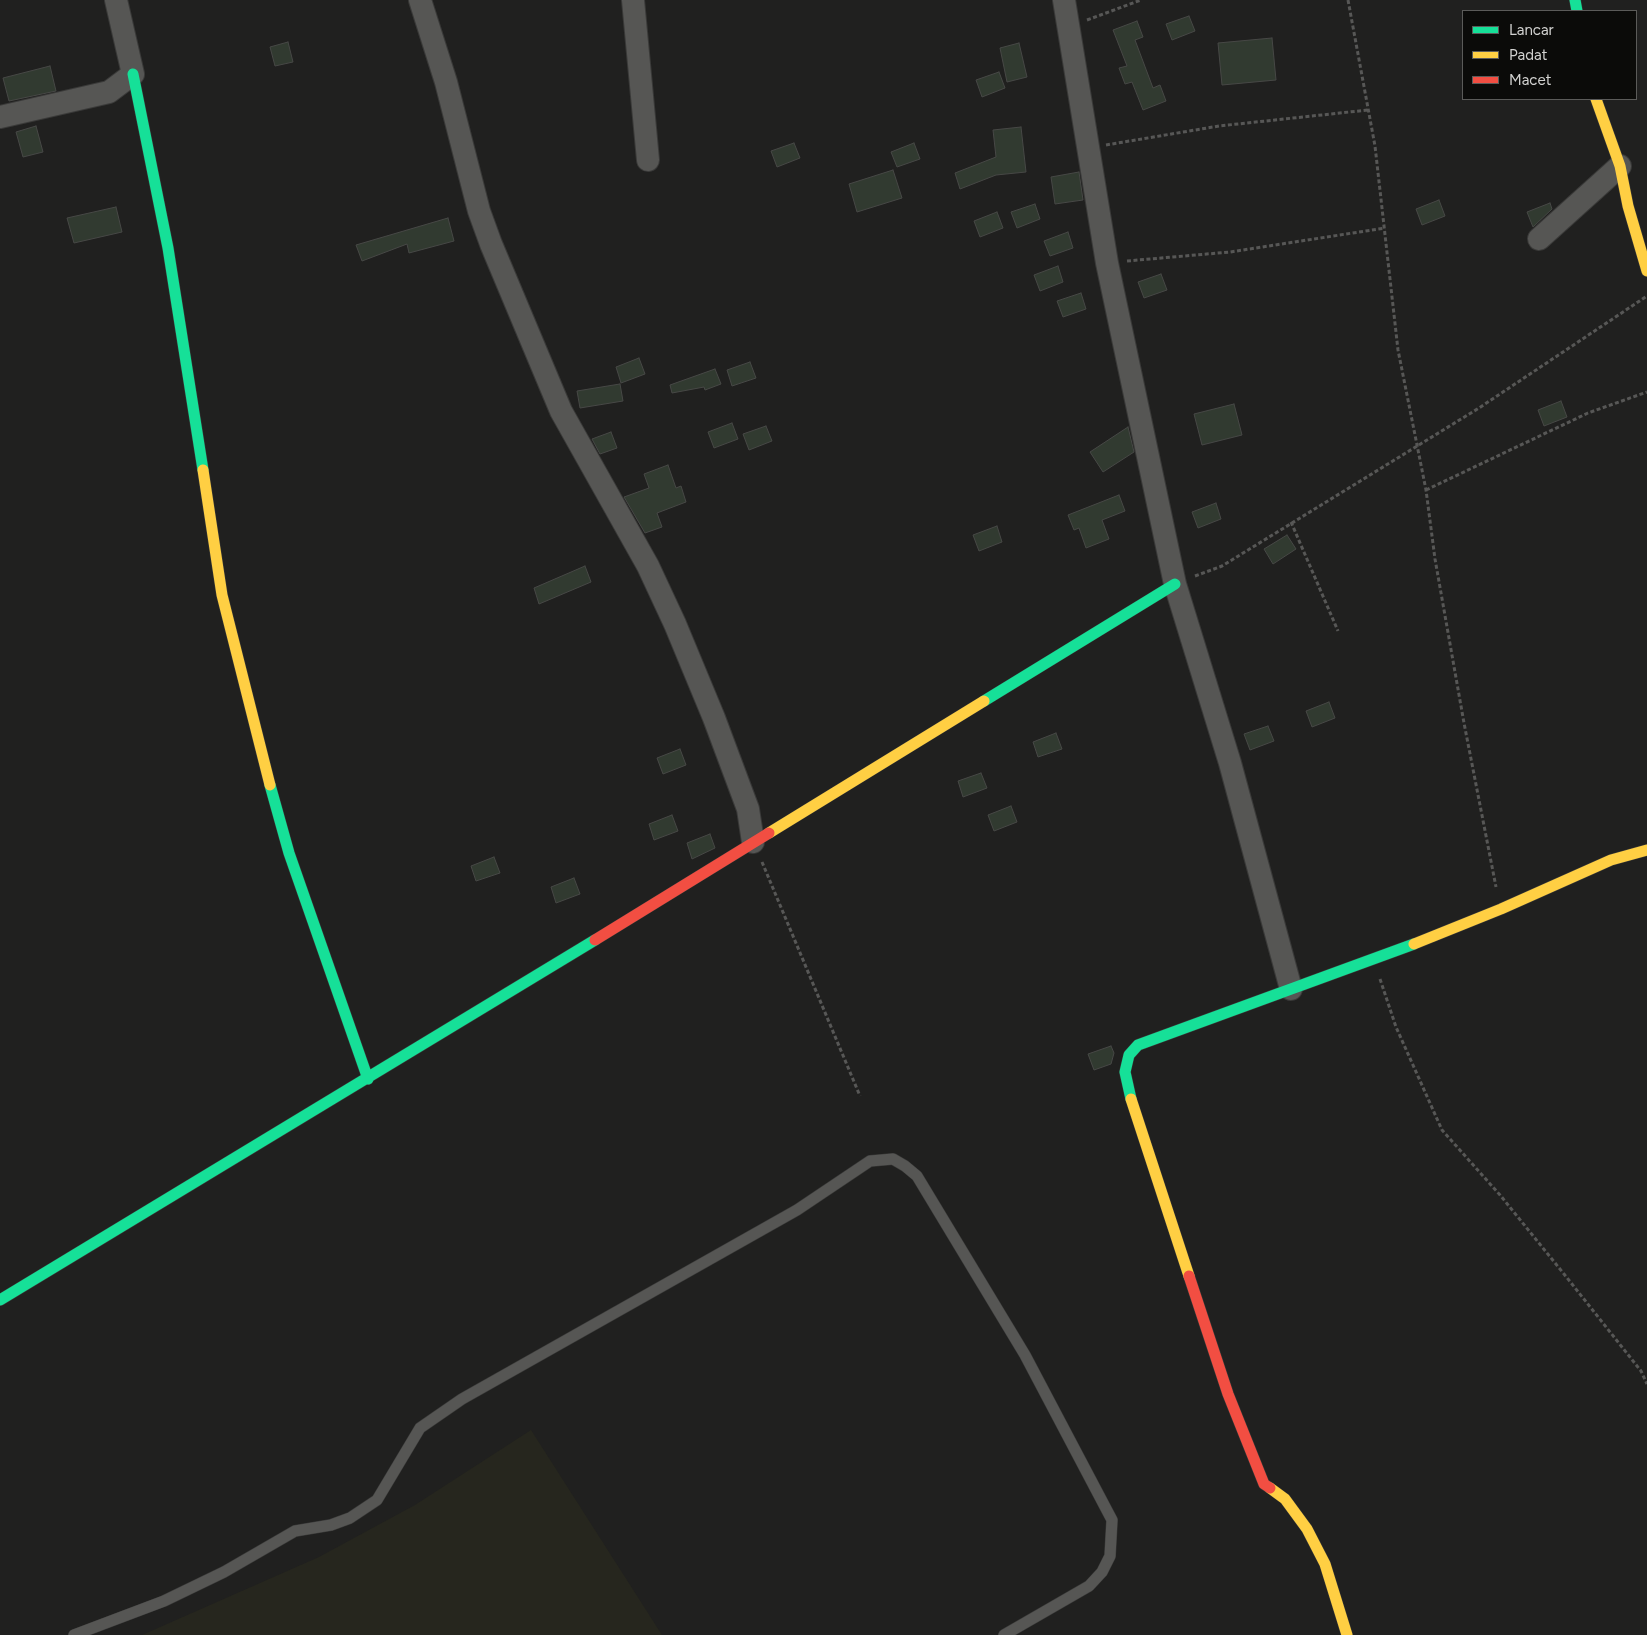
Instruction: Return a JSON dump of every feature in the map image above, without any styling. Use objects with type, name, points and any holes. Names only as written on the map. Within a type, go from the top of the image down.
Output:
[{"type":"street","points":[[116,0],[169,256],[222,595],[245,692],[289,853],[368,1079]]},
{"type":"street","points":[[439,0],[423,10],[446,82],[478,211],[561,411],[648,566],[675,624],[714,718],[748,809],[754,842]]},
{"type":"street","points":[[633,0],[648,160]]},
{"type":"street","points":[[1064,0],[1107,263],[1176,584],[1230,763],[1290,989]]},
{"type":"street","points":[[0,116],[109,92],[132,74]]},
{"type":"street","points":[[1596,100],[1620,166],[1628,206],[1647,270]]},
{"type":"street","points":[[1539,239],[1620,166]]},
{"type":"street","points":[[0,1300],[300,1117],[368,1079],[1176,584]]},
{"type":"street","points":[[1347,1635],[1325,1564],[1307,1529],[1286,1499],[1264,1484],[1228,1394],[1131,1100],[1125,1072],[1130,1055],[1138,1046],[1375,959],[1501,909],[1610,860],[1647,850]]},
{"type":"lane","points":[[74,1635],[164,1601],[224,1572],[295,1531],[331,1525],[350,1518],[377,1500],[420,1428],[462,1399],[797,1210],[870,1161],[893,1159],[917,1176],[1025,1354],[1112,1520],[1110,1556],[1095,1579],[1088,1586],[1004,1635]]},
{"type":"path","points":[[1068,27],[1140,0]]},
{"type":"path","points":[[1348,0],[1368,110],[1385,228],[1398,350],[1426,490],[1435,558],[1460,704],[1501,909]]},
{"type":"path","points":[[1088,148],[1220,126],[1368,110]]},
{"type":"path","points":[[1107,263],[1230,252],[1385,228]]},
{"type":"path","points":[[1176,584],[1222,566],[1479,408],[1647,296]]},
{"type":"path","points":[[1426,490],[1588,413],[1647,392]]},
{"type":"path","points":[[1291,522],[1338,631]]},
{"type":"path","points":[[754,842],[860,1096]]},
{"type":"path","points":[[1375,959],[1396,1027],[1442,1130],[1500,1195],[1564,1274],[1641,1371],[1647,1384]]},
{"type":"shaded area","points":[[531,1430],[662,1635],[142,1635],[319,1557],[415,1505]]},
{"type":"building","points":[[1189,16],[1195,31],[1172,40],[1166,24]]},
{"type":"building","points":[[1137,21],[1143,37],[1135,40],[1153,88],[1160,85],[1166,101],[1143,110],[1132,82],[1125,84],[1119,68],[1127,66],[1113,30]]},
{"type":"building","points":[[1272,38],[1276,80],[1222,85],[1218,43]]},
{"type":"building","points":[[288,42],[293,62],[275,66],[270,47]]},
{"type":"building","points":[[1019,43],[1027,77],[1007,82],[1000,48]]},
{"type":"building","points":[[50,66],[56,91],[9,101],[3,78]]},
{"type":"building","points":[[999,72],[1005,88],[982,97],[976,80]]},
{"type":"building","points":[[36,126],[43,152],[23,157],[16,132]]},
{"type":"building","points":[[1021,127],[1026,172],[996,175],[960,189],[955,173],[996,157],[993,130]]},
{"type":"building","points":[[794,143],[800,158],[777,167],[771,151]]},
{"type":"building","points":[[914,143],[920,159],[897,167],[891,152]]},
{"type":"building","points":[[893,170],[902,198],[857,212],[849,184]]},
{"type":"building","points":[[1079,172],[1083,200],[1055,204],[1051,177]]},
{"type":"building","points":[[1439,200],[1445,216],[1422,225],[1416,209]]},
{"type":"building","points":[[1550,203],[1552,209],[1533,227],[1527,212]]},
{"type":"building","points":[[1035,204],[1040,219],[1017,228],[1011,212]]},
{"type":"building","points":[[116,207],[122,232],[74,243],[67,218]]},
{"type":"building","points":[[997,212],[1003,228],[980,237],[974,221]]},
{"type":"building","points":[[448,218],[454,241],[409,253],[407,244],[362,261],[356,245]]},
{"type":"building","points":[[1068,232],[1073,248],[1050,256],[1044,241]]},
{"type":"building","points":[[1058,266],[1063,282],[1040,291],[1034,275]]},
{"type":"building","points":[[1161,274],[1167,290],[1144,298],[1138,282]]},
{"type":"building","points":[[1081,293],[1086,309],[1063,317],[1057,301]]},
{"type":"building","points":[[639,358],[645,374],[621,383],[616,367]]},
{"type":"building","points":[[750,362],[756,378],[732,386],[727,370]]},
{"type":"building","points":[[715,369],[721,384],[705,390],[704,387],[672,393],[670,385]]},
{"type":"building","points":[[620,384],[623,401],[580,408],[577,391]]},
{"type":"building","points":[[1561,401],[1567,417],[1544,426],[1538,410]]},
{"type":"building","points":[[1234,404],[1242,435],[1202,445],[1194,414]]},
{"type":"building","points":[[732,423],[738,439],[714,448],[708,432]]},
{"type":"building","points":[[766,426],[772,441],[749,450],[743,434]]},
{"type":"building","points":[[1128,427],[1134,452],[1103,472],[1090,452]]},
{"type":"building","points":[[611,432],[617,448],[600,454],[592,439]]},
{"type":"building","points":[[668,465],[676,488],[681,486],[686,502],[657,513],[662,527],[645,533],[624,497],[649,488],[644,474]]},
{"type":"building","points":[[1119,495],[1125,511],[1102,520],[1109,539],[1086,548],[1079,528],[1074,530],[1068,515]]},
{"type":"building","points":[[1216,503],[1221,519],[1198,528],[1192,512]]},
{"type":"building","points":[[997,526],[1002,542],[979,551],[973,535]]},
{"type":"building","points":[[1287,535],[1296,549],[1273,564],[1264,549]]},
{"type":"building","points":[[585,566],[591,582],[539,604],[534,588]]},
{"type":"building","points":[[1329,702],[1335,718],[1312,727],[1306,711]]},
{"type":"building","points":[[1268,726],[1274,741],[1250,750],[1244,734]]},
{"type":"building","points":[[1056,733],[1062,749],[1038,757],[1033,742]]},
{"type":"building","points":[[680,749],[686,765],[663,774],[657,758]]},
{"type":"building","points":[[981,773],[987,788],[963,797],[958,781]]},
{"type":"building","points":[[1011,806],[1017,822],[994,831],[988,815]]},
{"type":"building","points":[[672,815],[678,831],[654,840],[649,824]]},
{"type":"building","points":[[710,834],[715,848],[692,859],[687,843]]},
{"type":"building","points":[[494,857],[500,873],[476,881],[471,866]]},
{"type":"building","points":[[574,878],[580,894],[556,903],[551,887]]},
{"type":"building","points":[[1111,1046],[1114,1053],[1111,1064],[1094,1070],[1088,1054]]},
{"type":"traffic: fast","points":[[1575,0],[1577,10]]},
{"type":"traffic: fast","points":[[133,74],[168,248],[203,470]]},
{"type":"traffic: fast","points":[[984,701],[1175,584]]},
{"type":"traffic: fast","points":[[270,785],[289,853],[368,1079]]},
{"type":"traffic: fast","points":[[0,1300],[595,940]]},
{"type":"traffic: fast","points":[[1131,1099],[1125,1072],[1129,1055],[1138,1045],[1414,944]]},
{"type":"traffic: slow","points":[[1596,100],[1620,166],[1628,206],[1647,271]]},
{"type":"traffic: slow","points":[[203,470],[222,595],[270,785]]},
{"type":"traffic: slow","points":[[769,833],[984,701]]},
{"type":"traffic: slow","points":[[1414,944],[1501,909],[1611,860],[1647,850]]},
{"type":"traffic: slow","points":[[1131,1099],[1189,1276]]},
{"type":"traffic: slow","points":[[1270,1488],[1285,1499],[1307,1529],[1325,1564],[1347,1635]]},
{"type":"traffic: jam","points":[[595,940],[769,833]]},
{"type":"traffic: jam","points":[[1189,1276],[1228,1394],[1264,1484],[1270,1488]]}]
